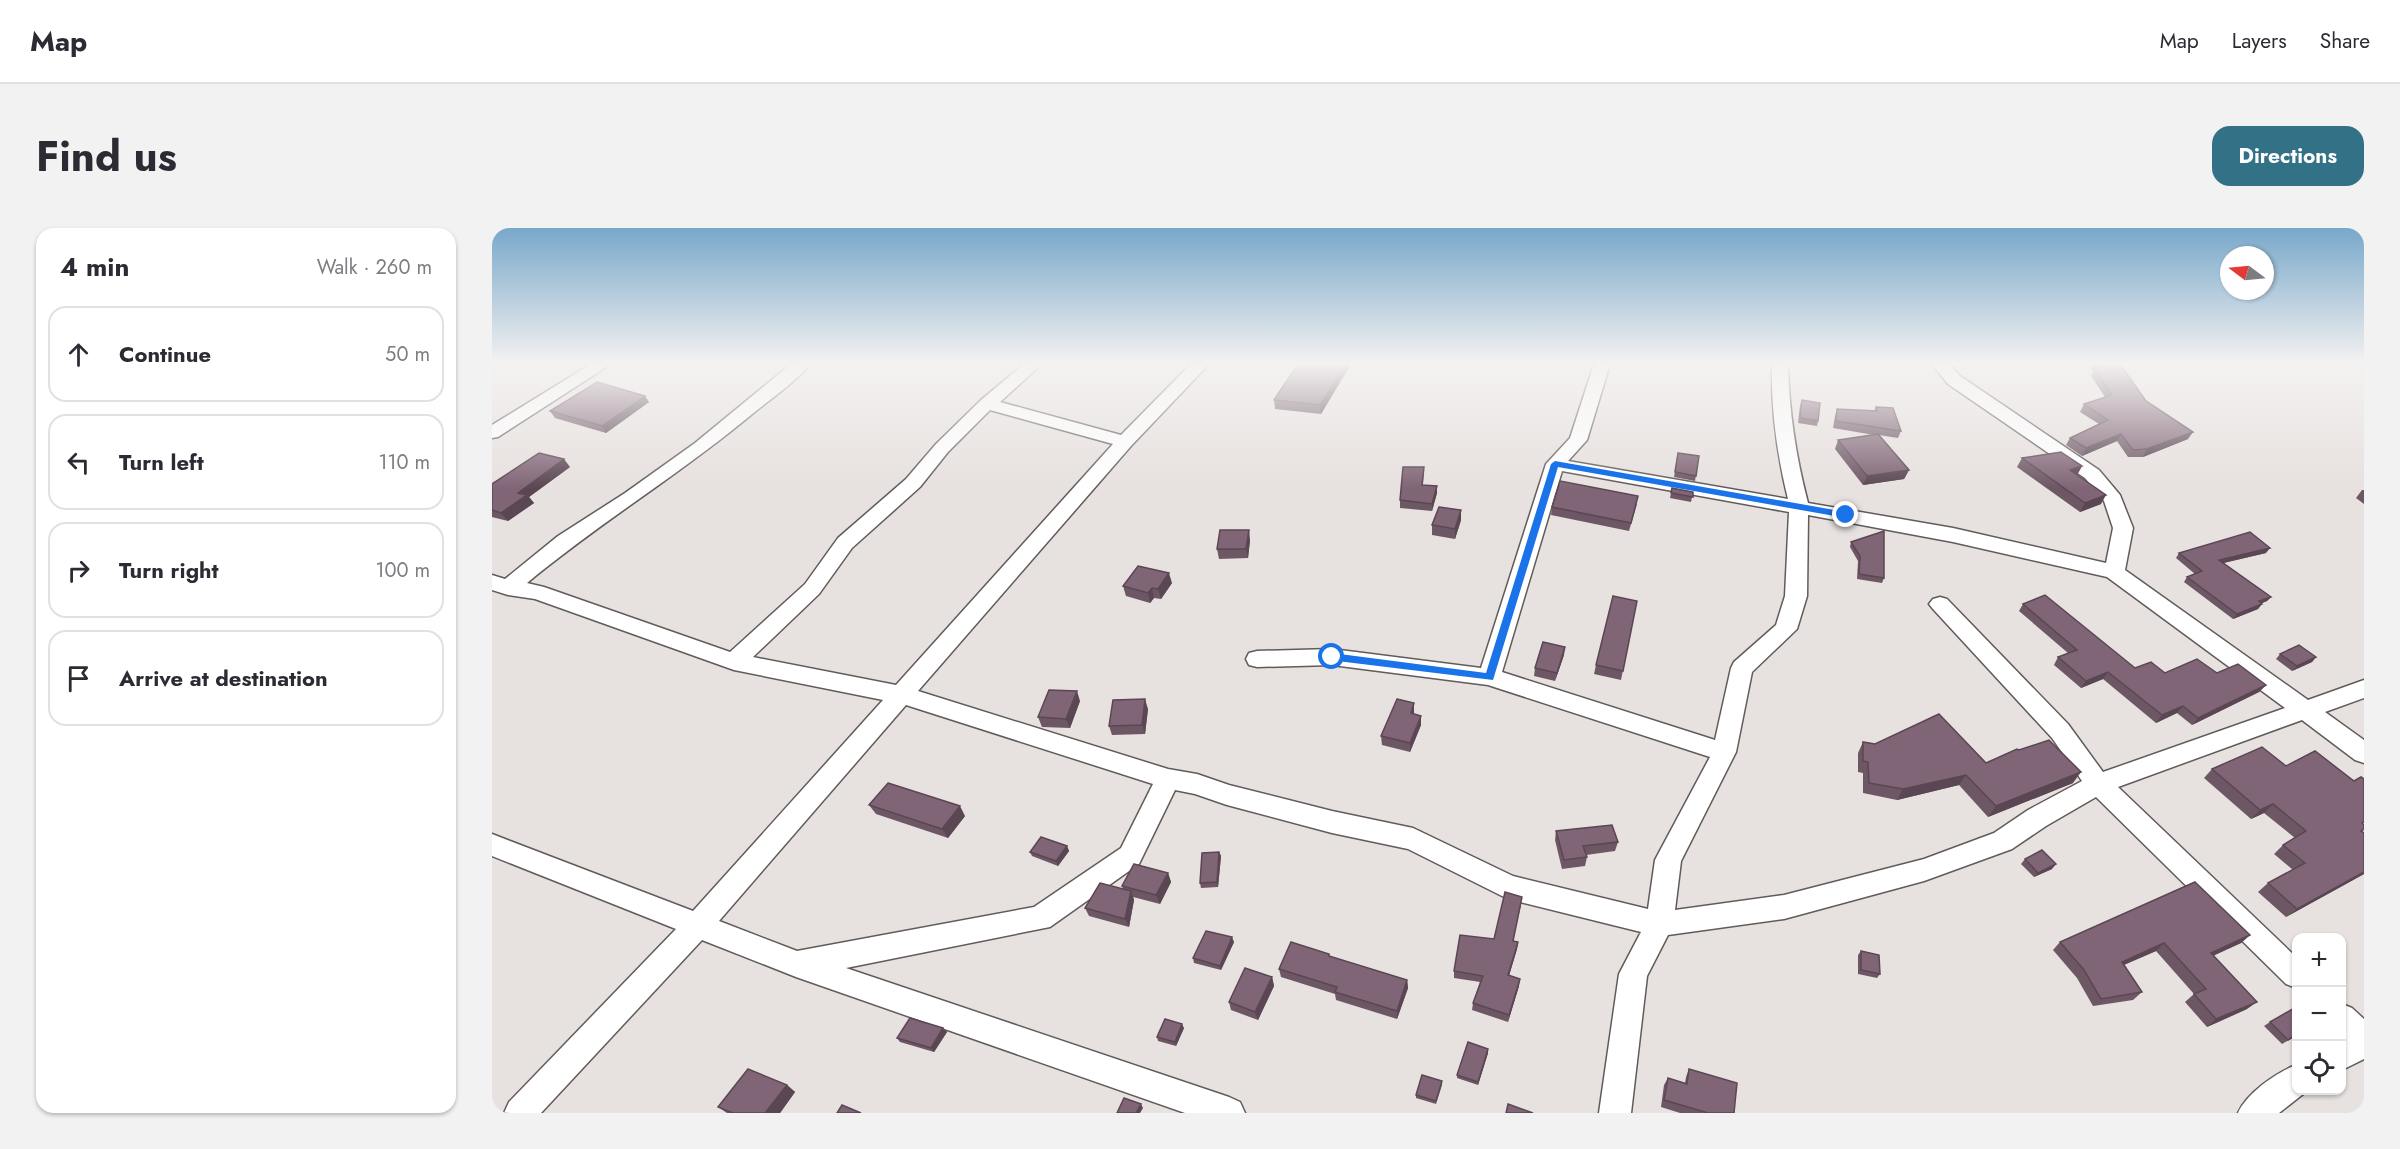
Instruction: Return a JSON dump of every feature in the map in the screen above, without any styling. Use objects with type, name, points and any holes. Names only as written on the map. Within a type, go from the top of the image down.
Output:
[{"type":"street","points":[[492,434],[538,405]]},
{"type":"street","points":[[500,585],[632,497],[701,447],[752,405]]},
{"type":"street","points":[[734,662],[812,589],[845,543],[913,483],[942,448],[986,405]]},
{"type":"street","points":[[992,405],[1125,442]]},
{"type":"street","points":[[520,1113],[697,926],[1125,442],[1161,405]]},
{"type":"street","points":[[1489,677],[1555,464],[1578,440],[1589,405]]},
{"type":"street","points":[[1615,1113],[1633,974],[1660,924],[1668,860],[1724,752],[1742,668],[1786,629],[1796,596],[1799,507],[1787,459],[1780,405]]},
{"type":"street","points":[[1991,405],[2092,474],[2113,500],[2123,528],[2114,572]]},
{"type":"street","points":[[1555,464],[1953,535],[2114,572],[2364,753]]},
{"type":"street","points":[[500,585],[537,592],[734,662],[903,695],[1168,779],[1197,784],[1227,795],[1332,822],[1413,839],[1508,886],[1660,924],[1784,907],[1924,870],[2003,841],[2037,818],[2098,784],[2364,689]]},
{"type":"street","points":[[1940,604],[2060,731],[2098,784],[2292,971]]},
{"type":"street","points":[[1257,659],[1332,657],[1489,677],[1724,752]]},
{"type":"street","points":[[796,964],[1040,918],[1130,856],[1168,779]]},
{"type":"street","points":[[492,845],[796,964],[1229,1113]]},
{"type":"street","points":[[2346,1022],[2364,1041],[2346,1052]]},
{"type":"street","points":[[2254,1113],[2292,1083]]},
{"type":"building","points":[[559,405],[632,405],[602,426],[550,411]]},
{"type":"building","points":[[1801,405],[1820,405],[1818,421],[1800,418]]},
{"type":"building","points":[[2086,405],[2153,405],[2193,432],[2147,449],[2133,450],[2121,434],[2086,448],[2070,438],[2108,420]]},
{"type":"building","points":[[1876,407],[1893,408],[1901,431],[1836,421],[1837,409],[1877,411]]},
{"type":"building","points":[[1878,434],[1909,470],[1867,476],[1838,440]]},
{"type":"building","points":[[2061,452],[2082,466],[2070,470],[2106,495],[2085,503],[2022,458]]},
{"type":"building","points":[[539,453],[564,459],[518,493],[527,495],[501,513],[492,510],[492,484]]},
{"type":"building","points":[[1678,453],[1699,456],[1696,476],[1675,472]]},
{"type":"building","points":[[1403,467],[1424,467],[1422,485],[1437,486],[1432,504],[1400,500]]},
{"type":"building","points":[[1560,481],[1638,496],[1631,523],[1552,507]]},
{"type":"building","points":[[1672,488],[1693,492],[1693,497],[1671,493]]},
{"type":"building","points":[[1439,507],[1461,510],[1455,529],[1432,525]]},
{"type":"building","points":[[1220,530],[1249,530],[1246,549],[1217,549]]},
{"type":"building","points":[[1884,531],[1884,578],[1859,574],[1860,556],[1851,542]]},
{"type":"building","points":[[2250,532],[2270,548],[2219,560],[2271,597],[2259,601],[2262,604],[2237,614],[2187,577],[2202,571],[2179,553]]},
{"type":"building","points":[[1138,566],[1169,573],[1158,589],[1152,588],[1148,593],[1123,586]]},
{"type":"building","points":[[2045,595],[2135,668],[2151,662],[2165,673],[2197,659],[2217,673],[2238,664],[2266,685],[2198,718],[2183,706],[2162,715],[2108,672],[2086,681],[2058,657],[2077,650],[2023,604]]},
{"type":"building","points":[[1613,596],[1637,601],[1623,671],[1596,665]]},
{"type":"building","points":[[1543,642],[1565,647],[1557,673],[1535,668]]},
{"type":"building","points":[[2299,645],[2316,657],[2297,666],[2280,654]]},
{"type":"building","points":[[1049,690],[1077,691],[1066,719],[1038,717]]},
{"type":"building","points":[[1145,699],[1142,725],[1109,726],[1113,700]]},
{"type":"building","points":[[1397,699],[1414,703],[1411,713],[1421,716],[1410,743],[1381,736]]},
{"type":"building","points":[[1939,714],[1986,763],[2017,749],[2049,740],[2081,772],[1996,806],[1966,775],[1903,789],[1869,783],[1868,762],[1863,761],[1863,742],[1875,744]]},
{"type":"building","points":[[2262,747],[2286,766],[2315,751],[2354,781],[2361,777],[2364,779],[2364,822],[2362,823],[2364,829],[2361,831],[2364,833],[2364,872],[2297,909],[2268,883],[2305,863],[2283,845],[2306,831],[2273,804],[2260,810],[2212,769]]},
{"type":"building","points":[[888,783],[960,806],[942,829],[869,805]]},
{"type":"building","points":[[1612,825],[1618,842],[1583,846],[1587,857],[1564,860],[1556,831]]},
{"type":"building","points":[[1041,837],[1067,846],[1056,861],[1030,852]]},
{"type":"building","points":[[2042,850],[2056,864],[2038,873],[2025,859]]},
{"type":"building","points":[[1219,852],[1217,882],[1200,883],[1202,853]]},
{"type":"building","points":[[1134,864],[1168,873],[1156,895],[1122,886]]},
{"type":"building","points":[[2195,882],[2250,935],[2211,953],[2257,1002],[2216,1019],[2194,994],[2206,989],[2164,943],[2122,962],[2142,992],[2101,999],[2084,970],[2060,942]]},
{"type":"building","points":[[1100,883],[1131,891],[1125,919],[1085,908]]},
{"type":"building","points":[[1505,892],[1522,897],[1513,941],[1518,942],[1508,975],[1520,979],[1509,1015],[1473,1003],[1483,976],[1454,971],[1460,935],[1494,939]]},
{"type":"building","points":[[1206,931],[1232,937],[1220,966],[1193,958]]},
{"type":"building","points":[[1291,942],[1407,980],[1397,1011],[1335,992],[1337,987],[1279,969]]},
{"type":"building","points":[[1861,951],[1879,955],[1880,974],[1861,970]]},
{"type":"building","points":[[1245,968],[1272,977],[1255,1012],[1229,1002]]},
{"type":"building","points":[[2292,1009],[2292,1038],[2288,1040],[2270,1022]]},
{"type":"building","points":[[910,1018],[943,1028],[931,1048],[897,1038]]},
{"type":"building","points":[[1165,1019],[1182,1024],[1175,1042],[1157,1037]]},
{"type":"building","points":[[1468,1042],[1488,1049],[1478,1082],[1457,1075]]},
{"type":"building","points":[[748,1069],[787,1085],[765,1113],[733,1113],[718,1107]]},
{"type":"building","points":[[1689,1069],[1737,1083],[1734,1113],[1708,1113],[1664,1100],[1668,1078],[1687,1084]]},
{"type":"building","points":[[1422,1075],[1442,1081],[1436,1101],[1416,1095]]},
{"type":"building","points":[[1124,1098],[1141,1104],[1136,1113],[1117,1113]]},
{"type":"building","points":[[1508,1104],[1533,1113],[1506,1113]]},
{"type":"building","points":[[842,1105],[861,1113],[837,1113]]},
{"type":"route","points":[[1332,657],[1489,677],[1555,464],[1846,515]]}]
